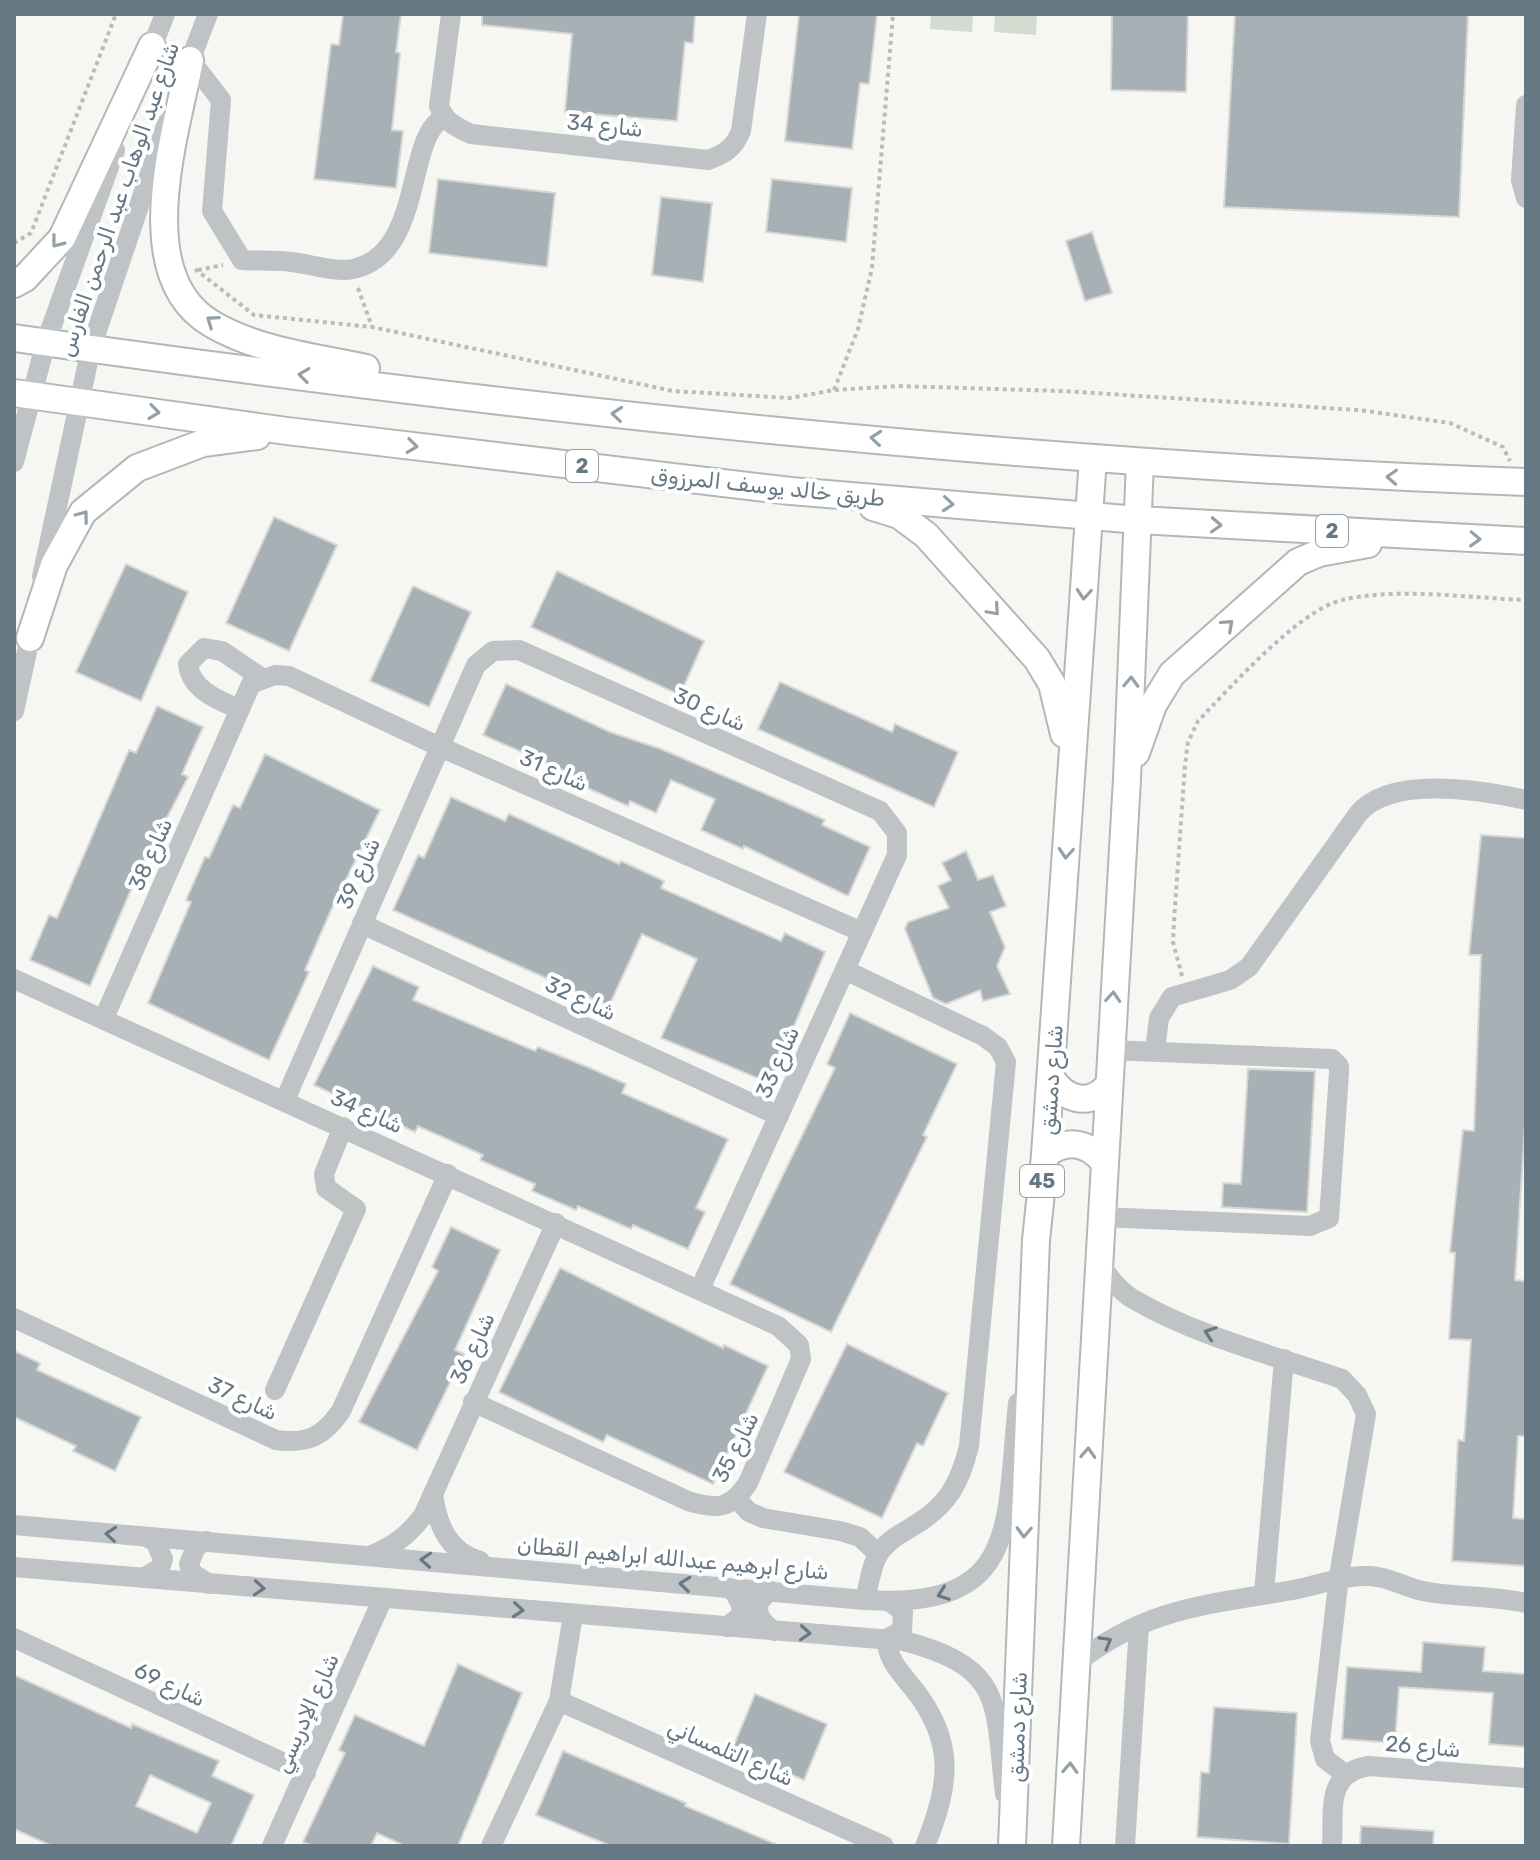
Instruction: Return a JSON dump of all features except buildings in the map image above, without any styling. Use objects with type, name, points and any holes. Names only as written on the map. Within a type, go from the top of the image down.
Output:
[{"type":"main road","points":[[14,284],[25,278],[62,238],[152,46]]},
{"type":"main road","points":[[190,60],[162,209],[167,256],[179,291],[211,324],[273,348],[557,408]]},
{"type":"main road","points":[[14,338],[557,408],[1140,462],[1523,482]]},
{"type":"main road","name":"طريق خالد يوسف المرزوق","points":[[22,394],[287,431],[791,491],[1138,520],[1526,541]]},
{"type":"main road","points":[[30,638],[54,565],[83,512],[137,468],[203,443],[287,431]]},
{"type":"main road","name":"شارع دمشق","points":[[1012,1846],[1036,1240],[1051,1078],[1093,458]]},
{"type":"main road","points":[[1066,1846],[1109,1050],[1127,779],[1140,462]]},
{"type":"main road","points":[[791,491],[888,510],[926,535],[1045,671],[1060,712],[1071,774]]},
{"type":"main road","points":[[1127,779],[1153,705],[1166,681],[1288,570],[1319,553],[1416,536]]},
{"type":"main road","points":[[1051,1078],[1063,1093],[1077,1099],[1095,1097],[1109,1085]]},
{"type":"main road","points":[[1045,1155],[1065,1144],[1076,1144],[1097,1153],[1104,1162]]},
{"type":"street","name":"شارع عبد الوهاب عبد الرحمن الفارس","points":[[14,462],[22,394],[46,342],[165,14]]},
{"type":"street","name":"شارع عبد الوهاب عبد الرحمن الفارس","points":[[14,711],[77,401],[91,348],[208,14]]},
{"type":"street","points":[[190,60],[221,100],[212,211],[242,260],[352,270],[380,257],[408,211],[427,135],[433,123],[443,118],[439,93],[451,14]]},
{"type":"street","name":"شارع 34","points":[[443,118],[471,134],[708,160],[723,154],[735,144],[741,131],[757,14]]},
{"type":"street","points":[[1526,105],[1521,180],[1526,198]]},
{"type":"street","points":[[204,648],[222,651],[262,678],[251,684],[239,709],[214,698],[196,684],[188,664],[194,654],[204,648]]},
{"type":"street","name":"شارع 30","points":[[476,665],[493,651],[519,650],[880,811],[897,833],[897,855]]},
{"type":"street","name":"شارع 39","points":[[285,1100],[476,665]]},
{"type":"street","name":"شارع 31","points":[[262,678],[289,676],[440,747],[862,932]]},
{"type":"street","name":"شارع 38","points":[[104,1018],[239,709]]},
{"type":"street","points":[[1155,1050],[1164,1006],[1172,997],[1186,990],[1230,980],[1249,967],[1358,814],[1374,798],[1453,790],[1526,800]]},
{"type":"street","name":"شارع 33","points":[[700,1289],[897,855]]},
{"type":"street","name":"شارع 32","points":[[362,924],[779,1116]]},
{"type":"street","points":[[845,970],[983,1036],[998,1047],[1006,1062],[969,1446],[961,1479],[949,1498],[932,1515],[895,1538],[878,1554],[865,1600]]},
{"type":"street","name":"شارع 34","points":[[14,979],[700,1289]]},
{"type":"street","points":[[1101,1217],[1310,1226],[1329,1218],[1339,1073],[1335,1061],[1109,1050]]},
{"type":"street","points":[[275,1390],[356,1209],[326,1188],[324,1174],[343,1127]]},
{"type":"street","name":"شارع 37","points":[[14,1318],[276,1440],[298,1443],[315,1439],[328,1431],[341,1411],[448,1174]]},
{"type":"street","name":"شارع 36","points":[[368,1557],[390,1548],[409,1534],[433,1494],[556,1223]]},
{"type":"street","name":"شارع ابرهيم عبدالله ابراهيم القطان","points":[[14,1525],[865,1600],[927,1600],[971,1583],[988,1568],[1004,1533],[1036,1240]]},
{"type":"street","points":[[1099,1263],[1114,1283],[1131,1298],[1193,1327],[1342,1379],[1357,1395],[1366,1414],[1339,1576],[1320,1741],[1325,1759],[1345,1774],[1335,1794],[1332,1846]]},
{"type":"street","name":"شارع 35","points":[[473,1402],[688,1501],[707,1507],[737,1499],[748,1483],[801,1359],[799,1345],[778,1326],[700,1289]]},
{"type":"street","points":[[1264,1593],[1284,1359]]},
{"type":"street","points":[[433,1494],[437,1520],[450,1542],[470,1558],[495,1565]]},
{"type":"street","points":[[737,1499],[749,1512],[763,1518],[860,1537],[878,1554]]},
{"type":"street","points":[[143,1578],[160,1568],[163,1559],[161,1549],[146,1537]]},
{"type":"street","points":[[206,1541],[196,1547],[189,1564],[192,1573],[209,1584]]},
{"type":"street","points":[[14,1567],[886,1639],[928,1647],[977,1673],[993,1699],[1012,1846]]},
{"type":"street","points":[[1076,1663],[1101,1644],[1175,1610],[1295,1589],[1339,1576],[1384,1578],[1421,1591],[1526,1603]]},
{"type":"street","points":[[726,1588],[734,1591],[742,1607],[740,1617],[726,1627]]},
{"type":"street","points":[[771,1591],[762,1597],[757,1612],[760,1619],[774,1631]]},
{"type":"street","name":"شارع الإدريسي","points":[[272,1846],[383,1598]]},
{"type":"street","points":[[886,1639],[902,1631],[905,1622],[903,1612],[889,1601]]},
{"type":"street","points":[[491,1846],[559,1701],[573,1615]]},
{"type":"street","points":[[1125,1846],[1139,1626]]},
{"type":"street","name":"شارع 69","points":[[14,1638],[306,1773]]},
{"type":"street","points":[[886,1639],[895,1666],[933,1714],[945,1754],[938,1813],[925,1846]]},
{"type":"street","name":"شارع التلمساني","points":[[559,1701],[884,1846]]},
{"type":"street","name":"شارع 26","points":[[1345,1774],[1369,1766],[1526,1778]]},
{"type":"path","points":[[14,243],[31,233],[116,14]]},
{"type":"path","points":[[834,390],[858,329],[872,268],[893,14]]},
{"type":"path","points":[[198,270],[254,315],[372,327],[673,391],[790,398],[834,390],[898,386],[1062,391],[1359,410],[1450,423],[1503,447],[1523,482]]},
{"type":"path","points":[[352,270],[372,327]]},
{"type":"path","points":[[1186,990],[1173,931],[1185,765],[1188,742],[1198,721],[1304,620],[1340,600],[1384,596],[1526,600]]},
{"type":"shaded area","points":[[931,14],[973,14],[972,32],[930,29]]},
{"type":"shaded area","points":[[995,14],[1037,14],[1036,35],[994,32]]}]
